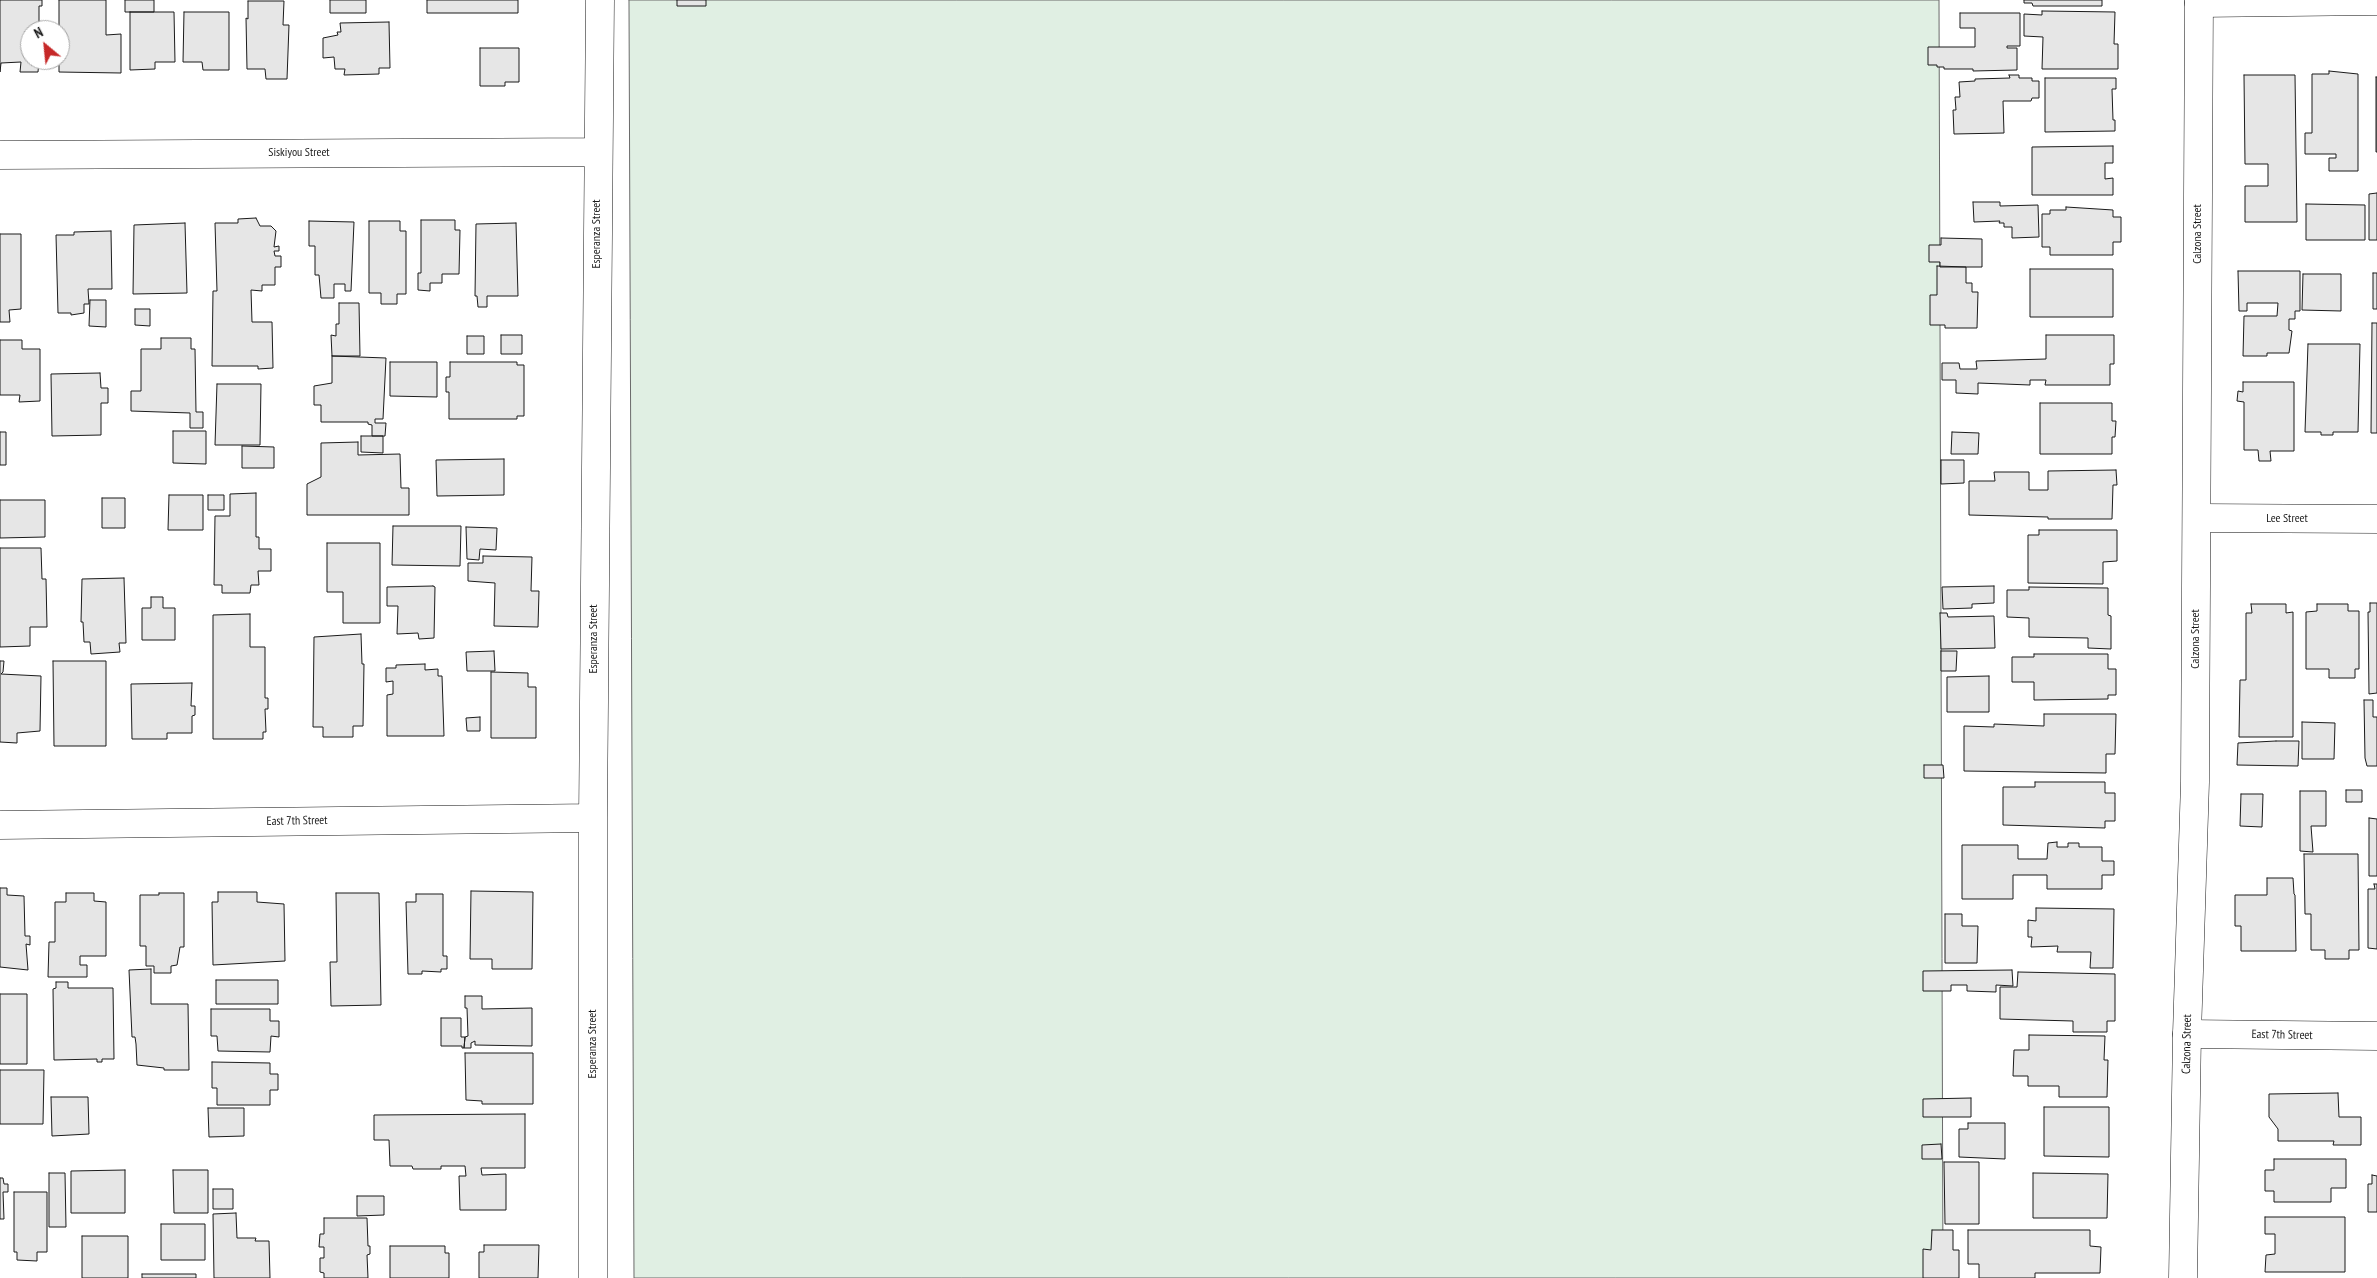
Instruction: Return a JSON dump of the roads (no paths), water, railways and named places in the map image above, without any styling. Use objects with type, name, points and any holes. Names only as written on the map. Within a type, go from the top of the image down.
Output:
[{"type":"street","name":"Esperanza Street","points":[[593,1278],[593,818],[600,0]]},
{"type":"street","points":[[2199,2],[2377,1]]},
{"type":"street","name":"Calzona Street","points":[[2183,1278],[2187,1034],[2195,782],[2199,2]]},
{"type":"street","name":"Siskiyou Street","points":[[0,155],[598,152]]},
{"type":"street","name":"Lee Street","points":[[2197,518],[2377,519]]},
{"type":"street","name":"East 7th Street","points":[[0,825],[593,818]]},
{"type":"street","name":"East 7th Street","points":[[2187,1034],[2377,1036]]}]
